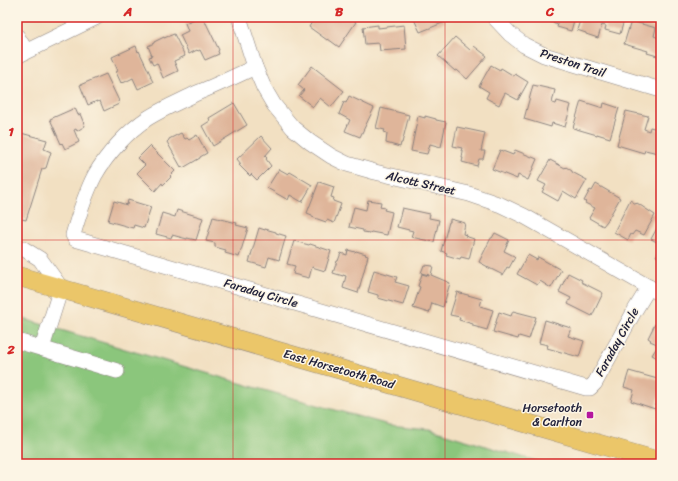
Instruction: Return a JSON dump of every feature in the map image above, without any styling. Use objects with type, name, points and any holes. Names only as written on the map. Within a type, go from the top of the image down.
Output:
[{"type":"main road","name":"East Horsetooth Road","points":[[17,276],[661,462]]},
{"type":"street","points":[[17,36],[22,53],[97,17]]},
{"type":"street","name":"Alcott Street","points":[[239,17],[255,67],[264,88],[274,105],[294,128],[310,142],[331,156],[347,164],[469,194],[501,205],[524,216],[655,290]]},
{"type":"street","name":"Preston Trail","points":[[494,17],[510,34],[524,45],[544,55],[661,90]]},
{"type":"street","name":"Faraday Circle","points":[[255,67],[147,118],[131,132],[110,153],[96,174],[79,212],[73,235],[75,239],[586,388],[590,388],[595,383],[635,310],[655,290]]},
{"type":"street","points":[[17,247],[24,249],[40,260],[62,288],[42,348]]},
{"type":"street","points":[[17,341],[117,371]]},
{"type":"green space","points":[[17,317],[257,388],[389,425],[429,429],[546,464],[17,464]]},
{"type":"building","points":[[202,17],[206,23],[219,50],[219,54],[205,60],[200,50],[189,54],[180,35],[188,31],[185,23]]},
{"type":"building","points":[[315,17],[349,17],[356,22],[339,47],[309,27]]},
{"type":"building","points":[[413,17],[443,17],[445,22],[420,32]]},
{"type":"building","points":[[536,17],[575,17],[571,31],[557,27],[558,24]]},
{"type":"building","points":[[581,17],[625,17],[620,34],[605,30],[606,26],[602,25],[598,38],[577,30]]},
{"type":"building","points":[[631,21],[656,28],[654,36],[661,39],[661,57],[647,53],[648,51],[624,44]]},
{"type":"building","points":[[378,25],[378,28],[404,25],[406,49],[380,51],[379,43],[365,44],[363,27]]},
{"type":"building","points":[[174,34],[185,56],[174,61],[178,71],[163,78],[157,63],[153,65],[149,57],[152,56],[148,46],[164,37]]},
{"type":"building","points":[[455,37],[470,50],[474,46],[487,56],[467,79],[438,56]]},
{"type":"building","points":[[136,46],[153,82],[138,89],[133,78],[121,83],[112,57]]},
{"type":"building","points":[[491,65],[500,70],[501,68],[514,76],[515,74],[528,82],[518,100],[505,93],[499,105],[486,98],[489,92],[479,86]]},
{"type":"building","points":[[312,66],[344,91],[331,107],[320,98],[313,107],[299,96],[304,90],[298,85]]},
{"type":"building","points":[[106,74],[119,104],[104,111],[100,101],[88,105],[80,85]]},
{"type":"building","points":[[533,85],[555,90],[552,103],[556,104],[557,101],[571,105],[565,127],[552,123],[551,127],[524,119]]},
{"type":"building","points":[[349,96],[374,108],[360,137],[345,131],[350,120],[339,114],[344,102],[346,103]]},
{"type":"building","points":[[581,101],[603,108],[604,103],[619,108],[610,138],[573,128]]},
{"type":"building","points":[[234,103],[247,125],[213,146],[202,126],[210,121],[209,118]]},
{"type":"building","points":[[75,108],[78,115],[80,114],[85,126],[77,131],[76,129],[74,130],[79,142],[65,149],[62,143],[61,144],[50,119]]},
{"type":"building","points":[[381,108],[409,115],[400,147],[386,143],[387,133],[384,132],[385,130],[376,128]]},
{"type":"building","points":[[626,111],[648,116],[644,129],[649,131],[650,127],[661,130],[661,142],[658,153],[645,150],[644,153],[617,145]]},
{"type":"building","points":[[418,116],[425,118],[425,116],[446,122],[441,147],[430,144],[427,154],[411,151]]},
{"type":"building","points":[[457,127],[485,133],[481,151],[485,151],[483,159],[479,159],[477,166],[462,162],[462,148],[453,146]]},
{"type":"building","points":[[17,132],[47,140],[44,149],[51,152],[46,168],[42,169],[26,220],[17,218]]},
{"type":"building","points":[[181,133],[185,139],[187,138],[189,140],[197,135],[207,153],[183,168],[167,142],[169,139]]},
{"type":"building","points":[[261,136],[272,148],[265,156],[271,166],[257,180],[251,174],[250,176],[239,165],[241,164],[237,159]]},
{"type":"building","points":[[150,146],[175,171],[163,185],[162,183],[155,191],[137,173],[145,165],[138,158]]},
{"type":"building","points":[[500,150],[513,155],[515,150],[537,159],[528,180],[518,175],[517,179],[492,169]]},
{"type":"building","points":[[550,160],[565,168],[566,167],[587,180],[576,199],[563,191],[558,201],[542,192],[546,185],[538,181]]},
{"type":"building","points":[[279,169],[288,174],[290,172],[312,185],[302,202],[290,195],[288,200],[267,188]]},
{"type":"building","points":[[319,182],[334,187],[331,197],[334,198],[333,201],[341,204],[334,223],[312,217],[312,215],[307,213]]},
{"type":"building","points":[[596,184],[620,198],[603,226],[589,218],[595,208],[584,201],[590,190],[592,191]]},
{"type":"building","points":[[128,200],[151,207],[144,228],[134,225],[133,228],[108,221],[114,201],[127,205]]},
{"type":"building","points":[[368,200],[381,202],[380,207],[385,208],[384,210],[392,212],[387,235],[363,232],[363,230],[349,227],[354,207],[366,210]]},
{"type":"building","points":[[630,200],[655,215],[644,235],[635,231],[632,235],[631,234],[628,240],[614,232]]},
{"type":"building","points":[[402,208],[430,214],[429,218],[439,220],[434,242],[411,237],[413,231],[397,227]]},
{"type":"building","points":[[177,210],[203,218],[196,240],[172,235],[171,238],[156,234],[162,213],[175,217]]},
{"type":"building","points":[[213,217],[237,223],[236,225],[248,228],[239,257],[225,253],[226,250],[215,247],[215,243],[206,241]]},
{"type":"building","points":[[450,219],[465,223],[463,234],[474,239],[469,259],[461,257],[460,259],[446,255],[447,253],[441,251]]},
{"type":"building","points":[[661,221],[661,247],[657,245],[659,243],[651,239]]},
{"type":"building","points":[[259,228],[286,236],[279,260],[269,257],[266,267],[249,262]]},
{"type":"building","points":[[495,233],[509,240],[504,251],[515,257],[503,275],[479,262]]},
{"type":"building","points":[[294,241],[310,244],[331,251],[325,271],[312,267],[309,278],[293,274],[295,266],[287,264]]},
{"type":"building","points":[[661,247],[661,259],[656,256]]},
{"type":"building","points":[[348,250],[366,254],[365,255],[368,256],[358,293],[343,288],[346,276],[333,273],[341,253],[347,255]]},
{"type":"building","points":[[528,255],[537,260],[538,257],[561,270],[551,288],[540,281],[537,285],[517,274]]},
{"type":"building","points":[[424,265],[433,266],[431,275],[450,283],[443,307],[432,303],[429,313],[413,308],[420,287],[418,286],[422,274],[429,276],[421,273]]},
{"type":"building","points":[[374,270],[397,277],[395,282],[409,286],[403,305],[378,298],[378,295],[368,292]]},
{"type":"building","points":[[568,273],[582,280],[581,282],[603,293],[592,316],[568,304],[571,298],[559,292]]},
{"type":"building","points":[[457,292],[482,299],[480,306],[493,310],[487,330],[459,320],[460,317],[450,315]]},
{"type":"building","points":[[513,311],[536,317],[529,339],[519,336],[518,339],[493,332],[499,312],[511,316]]},
{"type":"building","points":[[545,320],[571,328],[568,336],[584,341],[579,357],[547,348],[548,345],[539,343]]},
{"type":"building","points":[[655,324],[661,327],[661,360],[652,355],[657,347],[657,344],[650,341],[651,340],[648,338]]},
{"type":"building","points":[[629,371],[661,380],[661,393],[655,409],[631,401],[634,390],[624,387]]},
{"type":"place","name":"Horsetooth & Carlton","points":[[590,415]]}]
